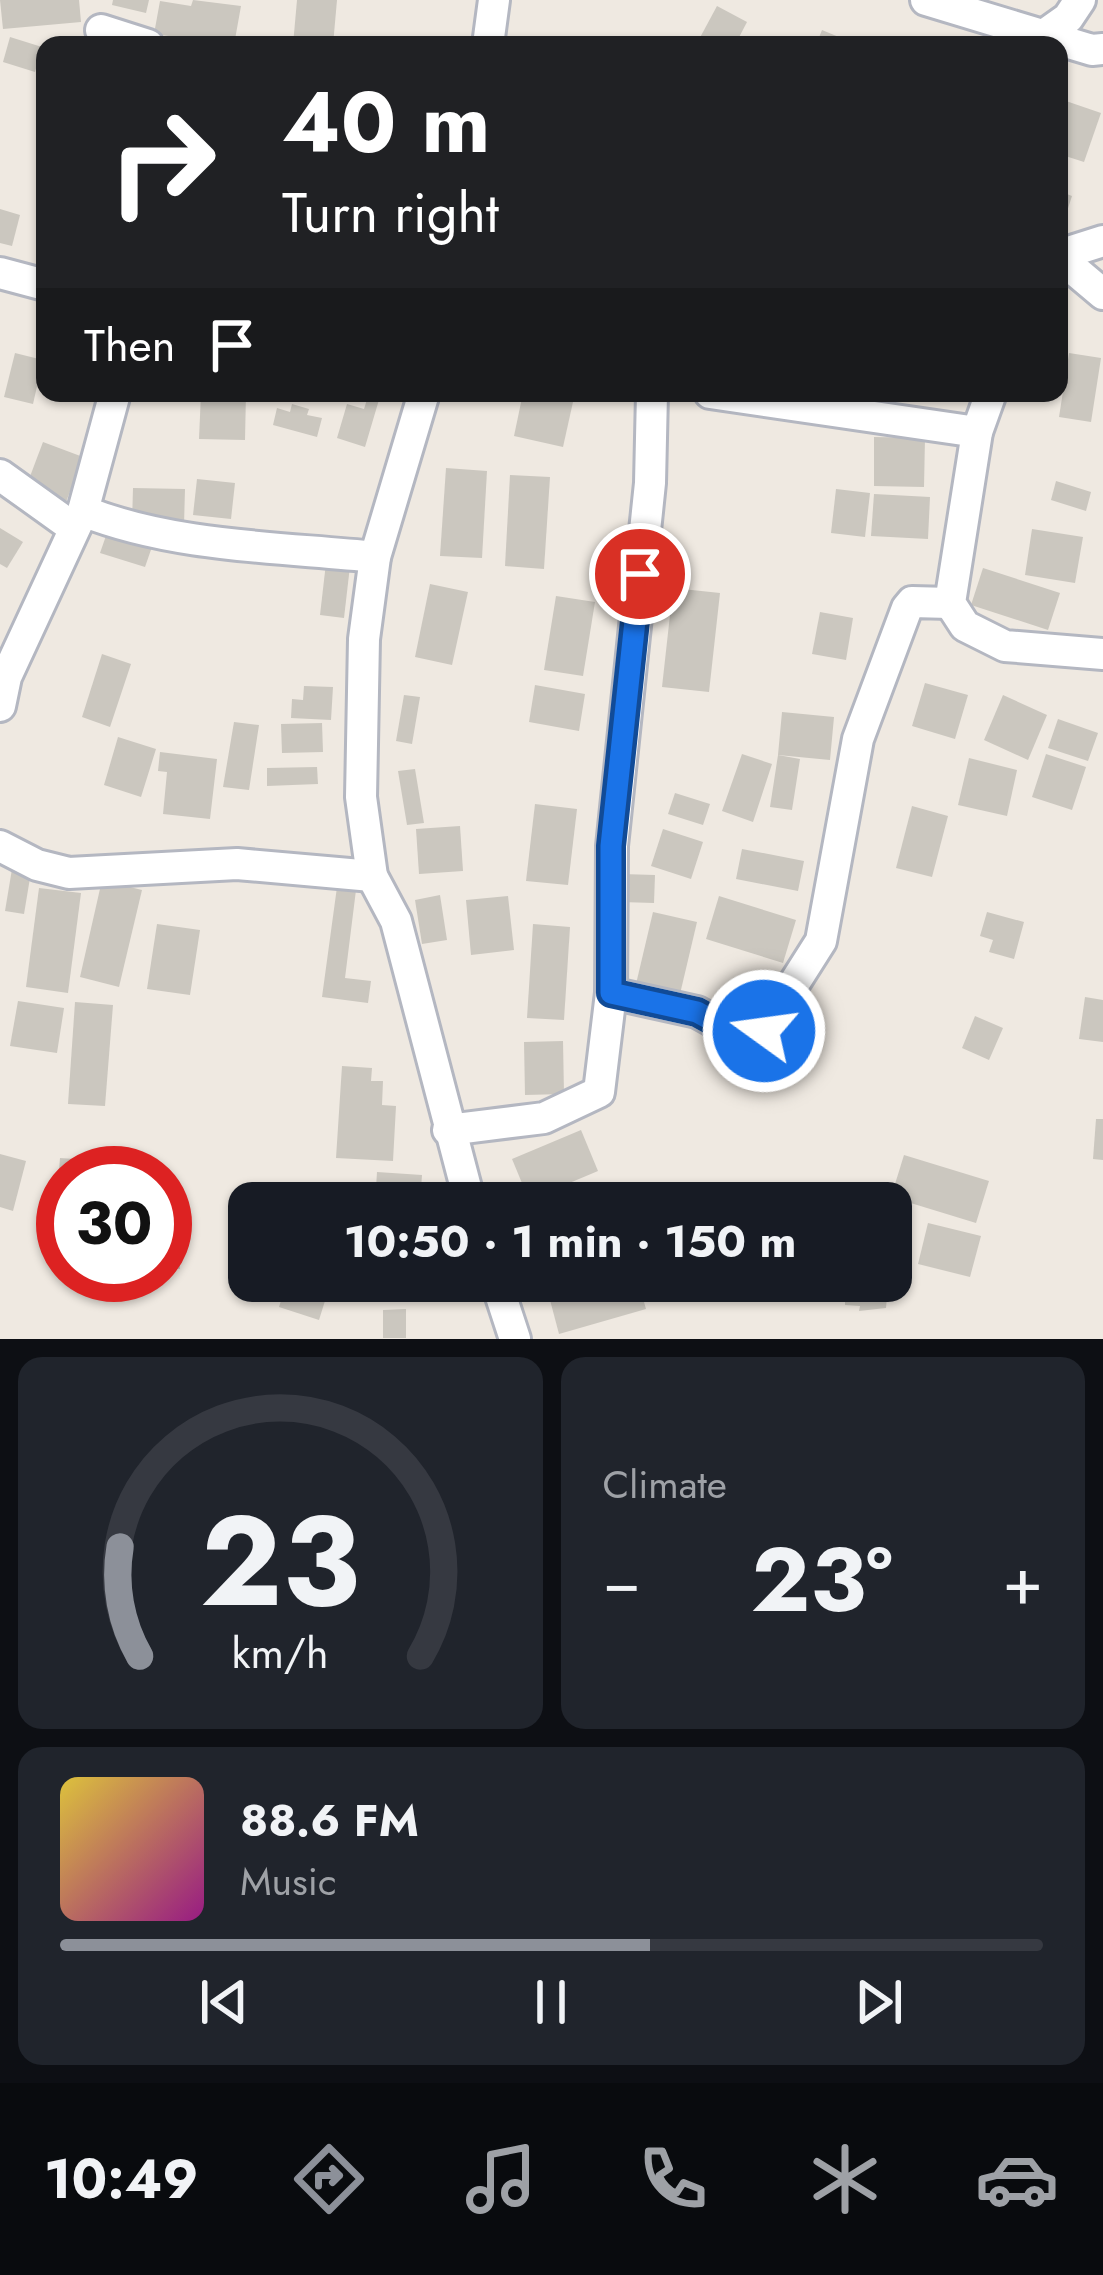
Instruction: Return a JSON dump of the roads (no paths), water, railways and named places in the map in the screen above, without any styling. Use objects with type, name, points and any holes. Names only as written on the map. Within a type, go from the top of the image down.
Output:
[{"type":"street","points":[[489,36],[494,0]]},
{"type":"street","points":[[926,0],[1047,36]]},
{"type":"street","points":[[1044,35],[1068,18],[1079,0]]},
{"type":"street","points":[[101,30],[120,36]]},
{"type":"street","points":[[1068,42],[1103,49]]},
{"type":"street","points":[[1068,253],[1103,241]]},
{"type":"street","points":[[1068,264],[1103,293]]},
{"type":"street","points":[[0,273],[36,283]]},
{"type":"street","points":[[0,706],[6,677],[78,519],[112,402]]},
{"type":"street","points":[[421,402],[375,557],[364,639],[361,797],[372,876],[396,921],[464,1182]]},
{"type":"street","points":[[448,1130],[544,1118],[599,1092],[611,993],[611,846],[650,483],[652,402]]},
{"type":"street","points":[[772,402],[977,432]]},
{"type":"street","points":[[988,402],[977,432],[950,603],[965,626],[1005,646],[1103,654]]},
{"type":"street","points":[[0,475],[78,519],[158,534],[375,557]]},
{"type":"street","points":[[611,993],[697,1012],[728,1029],[764,1031],[821,941],[857,739],[908,608],[912,602],[950,603]]},
{"type":"street","points":[[0,846],[38,865],[69,873],[237,864],[372,876]]},
{"type":"street","points":[[503,1302],[515,1339]]}]
